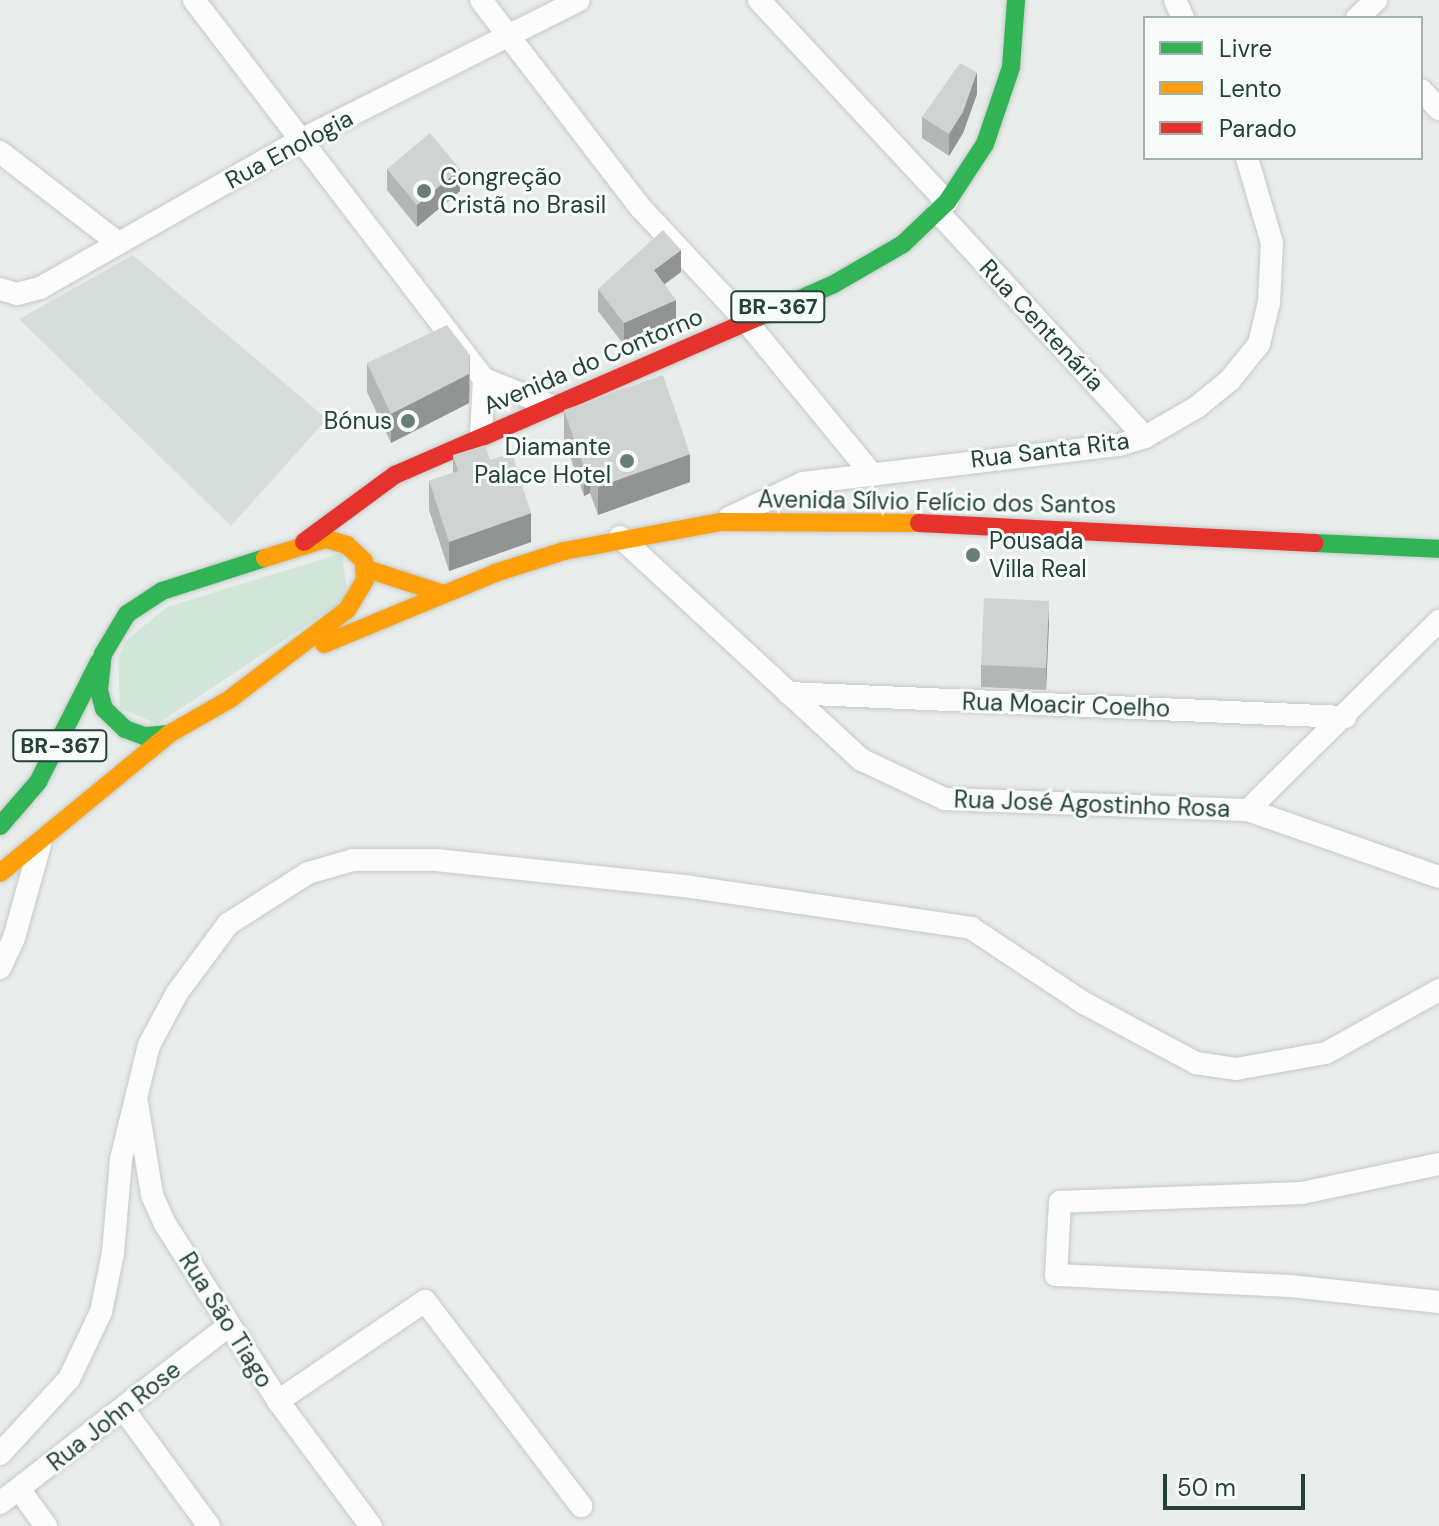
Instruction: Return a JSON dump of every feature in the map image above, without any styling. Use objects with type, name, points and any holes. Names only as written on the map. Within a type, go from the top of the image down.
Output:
[{"type":"main road","name":"Avenida do Contorno","points":[[395,475],[859,271],[891,253],[942,207],[985,144],[1000,107],[1014,49],[1016,0]]},
{"type":"main road","points":[[375,517],[395,475]]},
{"type":"main road","name":"BR-367","points":[[304,542],[395,475]]},
{"type":"main road","name":"Avenida Sílvio Felício dos Santos","points":[[246,688],[365,624],[495,573],[620,537],[721,522],[834,519],[1439,549]]},
{"type":"main road","name":"BR-367","points":[[0,826],[45,771],[110,635],[144,600],[304,542],[326,539],[347,545],[364,564]]},
{"type":"main road","name":"BR-367","points":[[0,873],[44,833],[169,734],[246,688],[347,610],[359,597],[369,539]]},
{"type":"main road","points":[[364,564],[444,594]]},
{"type":"main road","name":"BR-367","points":[[103,654],[99,690],[113,722],[144,736],[169,734]]},
{"type":"street","points":[[194,0],[484,379],[549,405]]},
{"type":"street","points":[[481,0],[640,207],[746,321],[871,473]]},
{"type":"street","name":"Rua Enologia","points":[[0,289],[17,294],[40,288],[299,141],[579,0]]},
{"type":"street","name":"Rua Centenária","points":[[759,0],[1145,437]]},
{"type":"street","points":[[1359,16],[1376,0]]},
{"type":"street","points":[[1423,92],[1439,109]]},
{"type":"street","points":[[0,152],[117,242]]},
{"type":"street","name":"Rua Santa Rita","points":[[721,522],[803,483],[1119,445],[1145,437],[1230,380],[1259,344],[1269,302],[1272,243],[1248,160]]},
{"type":"street","points":[[481,435],[484,379]]},
{"type":"street","name":"Rua José Agostinho Rosa","points":[[620,537],[862,760],[945,799],[1248,810],[1439,621]]},
{"type":"street","name":"Rua Moacir Coelho","points":[[788,693],[1345,717]]},
{"type":"street","points":[[1248,810],[1439,877]]},
{"type":"street","points":[[0,968],[14,938],[44,833]]},
{"type":"street","points":[[0,1454],[69,1379],[101,1312],[134,1090],[149,1045],[177,993],[228,924],[308,873],[353,860],[436,860],[565,873],[971,928],[1098,1011],[1196,1063],[1236,1069],[1326,1053],[1439,990]]},
{"type":"street","name":"Rua São Tiago","points":[[134,1090],[152,1195],[227,1327],[371,1526]]},
{"type":"street","points":[[1439,1164],[1302,1193],[1060,1202],[1056,1275],[1290,1286],[1439,1302]]},
{"type":"street","points":[[278,1401],[425,1301],[581,1506]]},
{"type":"street","name":"Rua John Rose","points":[[0,1503],[124,1410],[227,1327]]},
{"type":"street","points":[[124,1410],[209,1526]]},
{"type":"street","points":[[19,1489],[46,1526]]},
{"type":"shaded area","points":[[133,255],[327,419],[231,526],[19,319]]},
{"type":"green space","points":[[342,553],[348,598],[157,724],[120,708],[118,657],[128,639],[167,607]]},
{"type":"building","points":[[960,63],[977,72],[963,112],[949,134],[922,117]]},
{"type":"building","points":[[430,133],[460,169],[417,205],[387,169]]},
{"type":"building","points":[[663,230],[681,250],[654,270],[676,300],[624,323],[598,289]]},
{"type":"building","points":[[447,325],[470,355],[469,374],[391,414],[367,363]]},
{"type":"building","name":"Diamante Palace Hotel","points":[[663,375],[690,454],[598,487],[590,464],[584,467],[564,410]]},
{"type":"building","points":[[485,445],[490,460],[512,453],[531,513],[449,542],[429,481],[458,471],[453,455]]},
{"type":"building","points":[[984,598],[1049,601],[1046,668],[981,665]]},
{"type":"traffic: fast","points":[[759,317],[834,284],[903,244],[947,202],[985,144],[1011,67],[1016,0]]},
{"type":"traffic: fast","points":[[1314,543],[1439,549]]},
{"type":"traffic: fast","points":[[169,734],[144,736],[125,729],[104,709],[99,690],[103,654],[127,614],[162,591],[265,558]]},
{"type":"traffic: fast","points":[[0,826],[38,782],[99,662]]},
{"type":"traffic: slow","points":[[324,644],[495,573],[564,551],[721,522],[919,523]]},
{"type":"traffic: slow","points":[[0,873],[169,734],[230,699],[347,610],[365,580],[364,561],[347,545],[326,539],[265,558]]},
{"type":"traffic: slow","points":[[364,568],[444,594]]},
{"type":"traffic: jam","points":[[304,542],[395,475],[759,317]]},
{"type":"traffic: jam","points":[[919,523],[1314,543]]},
{"type":"place","name":"Congreção Cristã no Brasil","points":[[424,191]]},
{"type":"place","name":"Bónus","points":[[408,421]]},
{"type":"place","name":"Diamante Palace Hotel","points":[[627,461]]},
{"type":"place","name":"Pousada Villa Real","points":[[973,555]]}]
